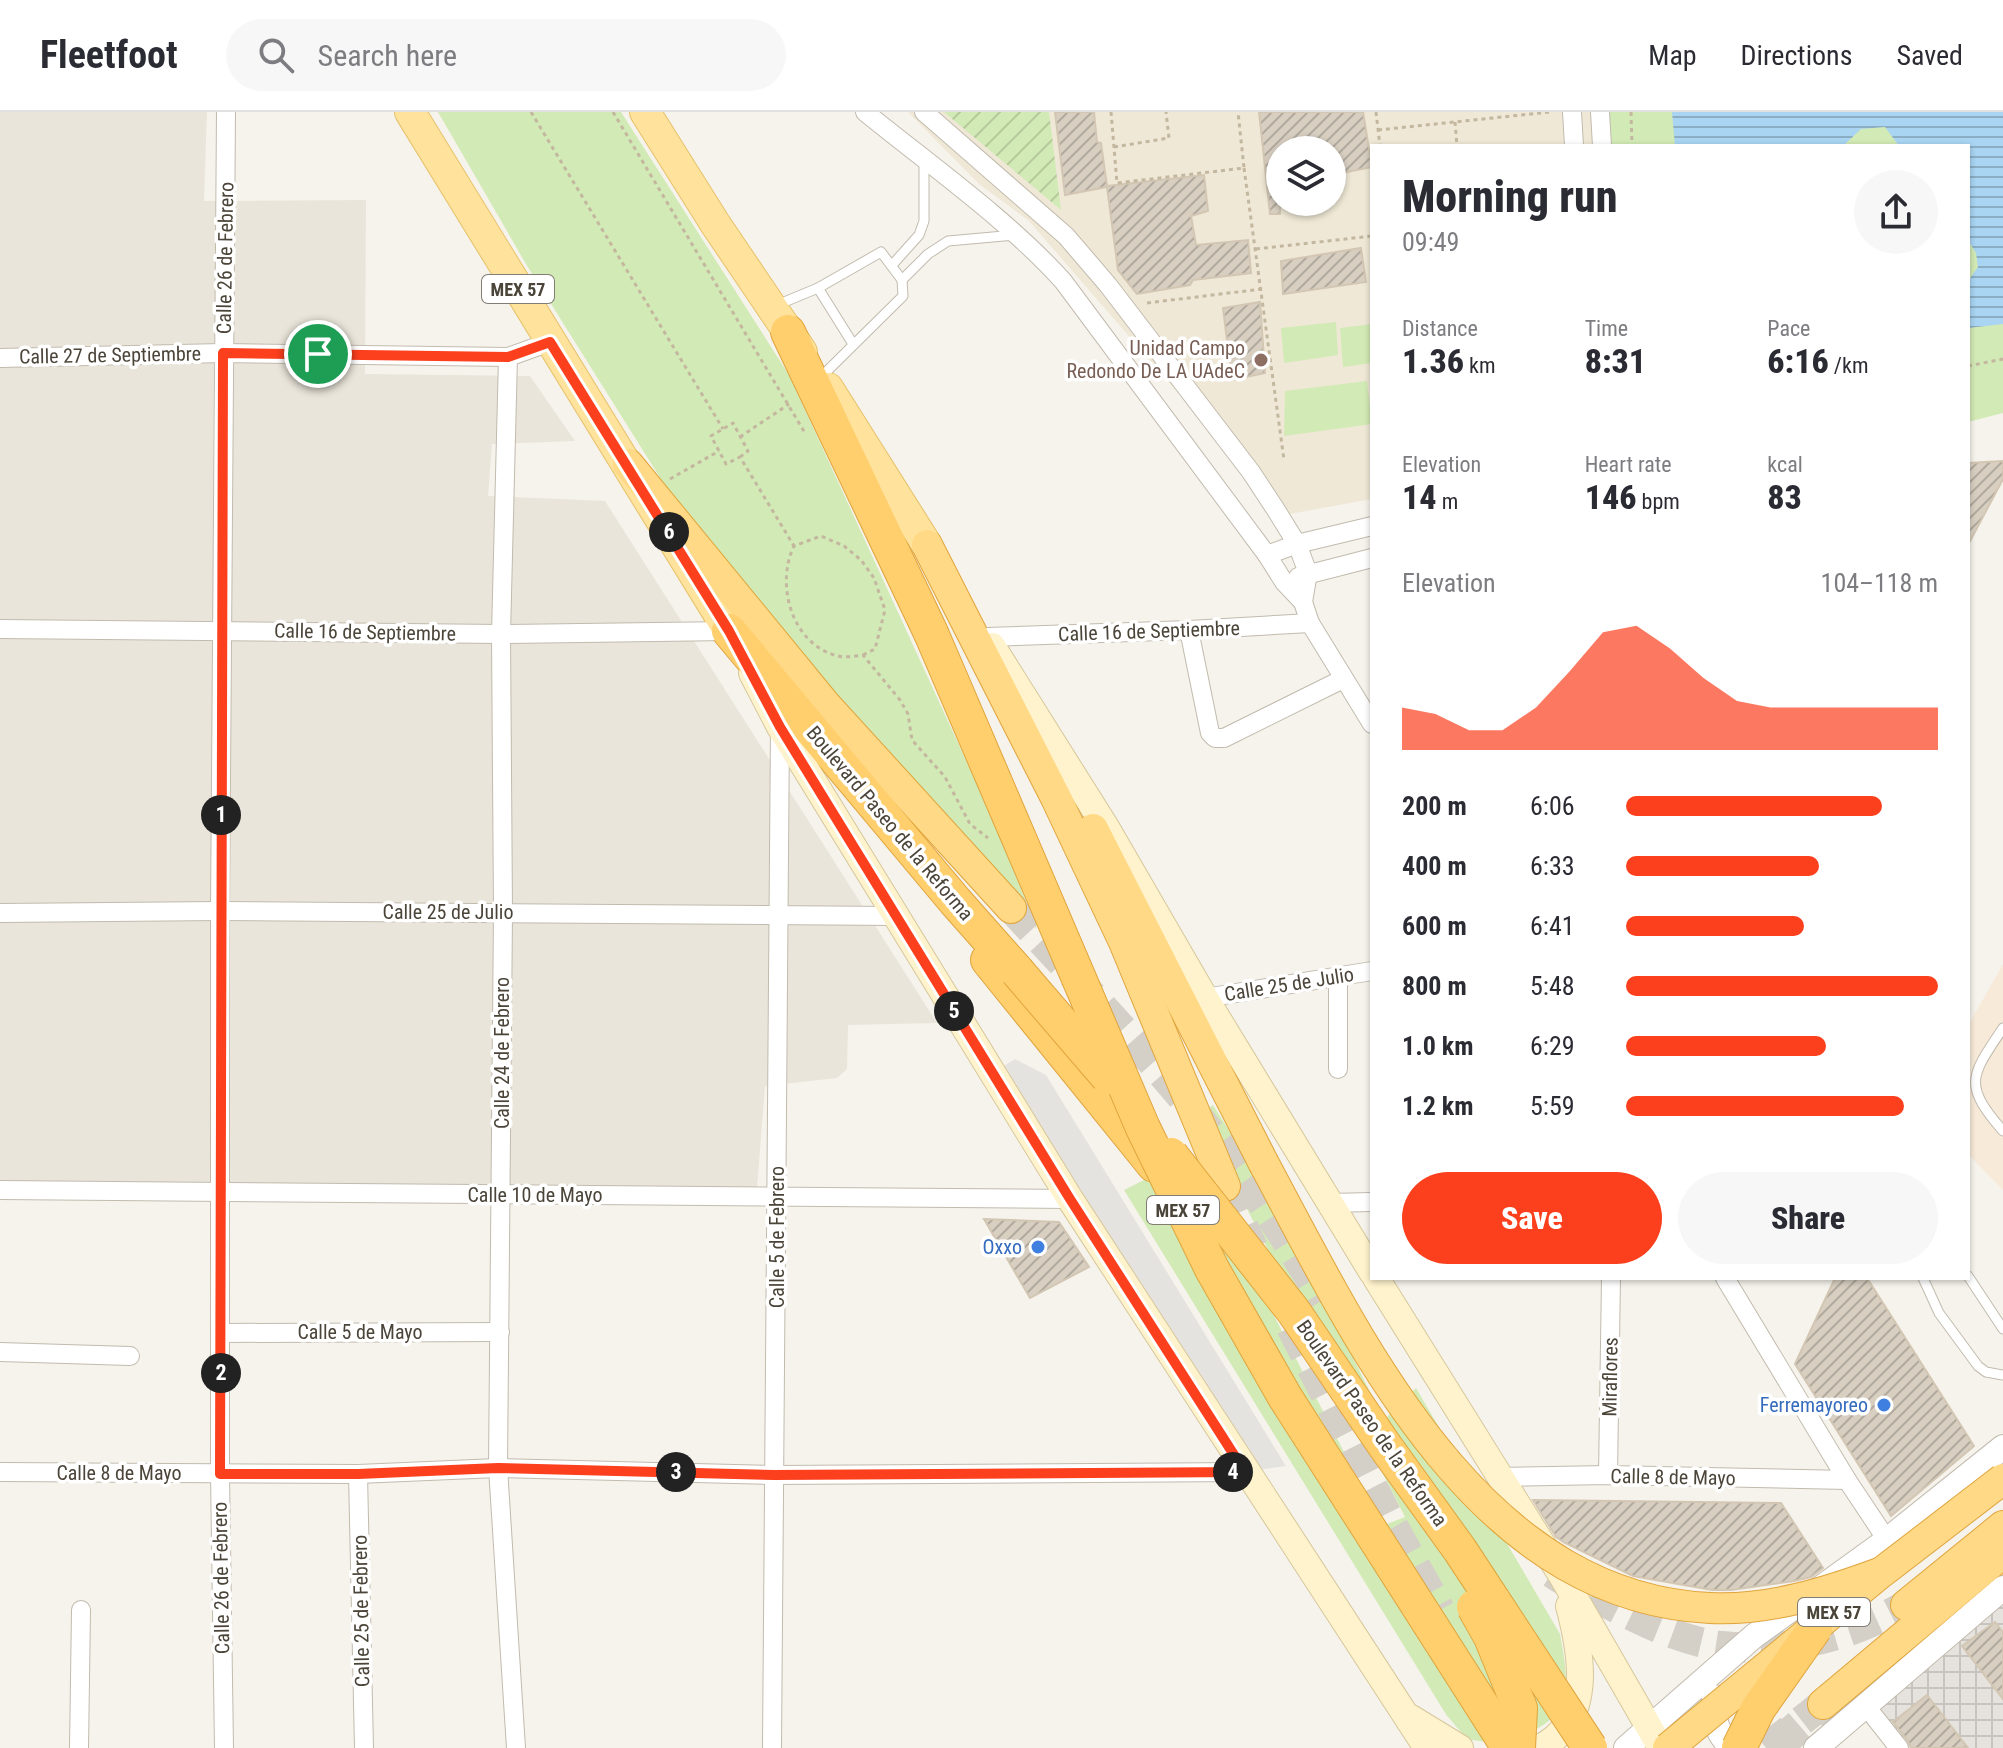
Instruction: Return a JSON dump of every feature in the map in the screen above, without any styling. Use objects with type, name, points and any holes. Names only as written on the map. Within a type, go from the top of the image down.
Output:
[{"type":"highway","name":"MEX 57","points":[[780,319],[931,633],[1137,1114],[1212,1269],[1285,1397],[1509,1748]]},
{"type":"highway","points":[[628,464],[825,704],[1011,908]]},
{"type":"highway","points":[[927,545],[1056,798],[1124,942],[1225,1186]]},
{"type":"highway","name":"Boulevard Paseo de la Reforma","points":[[729,631],[955,901],[1080,1042],[1294,1312],[1460,1550],[1590,1748]]},
{"type":"highway","points":[[1033,712],[1263,1162],[1379,1368],[1405,1408],[1484,1501],[1511,1528],[1549,1557],[1615,1590],[1665,1602],[1711,1609],[1778,1602],[1823,1592],[1882,1572]]},
{"type":"highway","points":[[955,901],[980,950],[1312,1358],[1406,1499],[1491,1637],[1520,1708],[1518,1748]]},
{"type":"highway","name":"MEX 57","points":[[1660,1741],[1815,1628],[2003,1479]]},
{"type":"highway","points":[[1906,1605],[2003,1526]]},
{"type":"highway","name":"MEX 57","points":[[1824,1703],[2003,1553]]},
{"type":"highway","points":[[1739,1748],[1758,1709],[1815,1628]]},
{"type":"main road","name":"Boulevard Paseo de la Reforma","points":[[410,112],[729,631]]},
{"type":"main road","name":"MEX 57","points":[[645,112],[780,319]]},
{"type":"main road","points":[[780,319],[821,377],[1107,829],[1205,998],[1370,1269]]},
{"type":"main road","points":[[729,631],[780,727],[1070,1199],[1427,1748]]},
{"type":"main road","points":[[1377,1280],[1562,1576],[1660,1741]]},
{"type":"main road","points":[[1539,1748],[1563,1731],[1577,1708],[1580,1672],[1576,1631],[1562,1576]]},
{"type":"main road","points":[[1405,1714],[1460,1748]]},
{"type":"street","name":"Calle 26 de Febrero","points":[[224,1748],[220,1474],[220,911],[226,112]]},
{"type":"street","points":[[865,112],[1043,258],[1126,364],[1284,582],[1303,602],[1310,623],[1370,721]]},
{"type":"street","points":[[924,112],[1066,236],[1124,306],[1251,472],[1297,544],[1308,573],[1303,602]]},
{"type":"street","points":[[1572,112],[1574,144]]},
{"type":"street","points":[[1600,112],[1602,144]]},
{"type":"street","points":[[1043,258],[1066,236]]},
{"type":"street","points":[[508,357],[550,342]]},
{"type":"street","name":"Calle 27 de Septiembre","points":[[0,358],[223,353],[508,357]]},
{"type":"street","name":"Calle 24 de Febrero","points":[[508,357],[501,634],[503,912],[498,1468],[516,1748]]},
{"type":"street","points":[[1267,555],[1297,544],[1370,526]]},
{"type":"street","points":[[1284,582],[1370,558]]},
{"type":"street","name":"Calle 16 de Septiembre","points":[[987,637],[1310,623]]},
{"type":"street","name":"Calle 16 de Septiembre","points":[[0,629],[501,634],[729,631]]},
{"type":"street","points":[[1189,630],[1210,733],[1215,738],[1224,738],[1343,679]]},
{"type":"street","name":"Calle 5 de Febrero","points":[[772,1748],[780,727]]},
{"type":"street","name":"Calle 25 de Julio","points":[[0,913],[220,911],[896,916]]},
{"type":"street","name":"Calle 25 de Julio","points":[[1205,998],[1370,971]]},
{"type":"street","points":[[1338,977],[1338,1069]]},
{"type":"street","name":"Calle 10 de Mayo","points":[[0,1190],[1070,1199]]},
{"type":"street","points":[[1329,1203],[1370,1202]]},
{"type":"street","name":"Miraflores","points":[[1608,1475],[1611,1280]]},
{"type":"street","points":[[1726,1280],[1847,1480],[1887,1540]]},
{"type":"street","name":"Calle 5 de Mayo","points":[[221,1333],[500,1332]]},
{"type":"street","points":[[0,1352],[130,1356]]},
{"type":"street","points":[[1626,1748],[1660,1741],[1725,1660],[1790,1608],[1887,1540],[2003,1447]]},
{"type":"street","name":"Calle 8 de Mayo","points":[[0,1472],[358,1474],[498,1468],[774,1475],[1245,1472]]},
{"type":"street","name":"Calle 25 de Febrero","points":[[358,1474],[364,1748]]},
{"type":"street","name":"Calle 8 de Mayo","points":[[1498,1477],[1608,1475],[1847,1480]]},
{"type":"street","points":[[1816,1748],[2003,1588]]},
{"type":"street","points":[[79,1748],[81,1610]]},
{"type":"street","points":[[1725,1660],[1714,1689],[1713,1717],[1722,1738],[1732,1748]]},
{"type":"street","points":[[1865,1705],[1899,1748]]},
{"type":"lane","points":[[893,264],[919,235],[924,221],[924,160]]},
{"type":"lane","points":[[902,280],[938,246],[948,241],[1016,235]]},
{"type":"lane","points":[[780,319],[818,288],[879,252],[884,253],[893,264],[902,280],[903,296],[821,377]]},
{"type":"lane","points":[[818,288],[853,344]]},
{"type":"lane","points":[[2003,1028],[1976,1069],[1975,1084],[1978,1099],[2003,1131]]},
{"type":"lane","points":[[1970,1279],[2003,1329]]},
{"type":"lane","points":[[1924,1280],[1939,1313],[1978,1366],[1986,1372],[2003,1375]]},
{"type":"path","points":[[531,112],[723,429]]},
{"type":"path","points":[[613,112],[812,446]]},
{"type":"path","points":[[1111,112],[1117,183],[1244,168]]},
{"type":"path","points":[[1114,147],[1169,138],[1166,112]]},
{"type":"path","points":[[1238,112],[1284,460]]},
{"type":"path","points":[[1376,112],[1380,144]]},
{"type":"path","points":[[1378,130],[1550,112]]},
{"type":"path","points":[[1631,112],[1632,144]]},
{"type":"path","points":[[1455,122],[1457,144]]},
{"type":"path","points":[[1256,249],[1370,236]]},
{"type":"path","points":[[1124,306],[1262,289]]},
{"type":"path","points":[[1970,366],[2003,359]]},
{"type":"path","points":[[740,437],[789,404]]},
{"type":"path","points":[[733,423],[748,451],[726,464],[711,436],[723,429],[733,423]]},
{"type":"path","points":[[662,483],[719,451]]},
{"type":"path","points":[[740,457],[794,546]]},
{"type":"path","points":[[821,536],[844,546],[861,560],[874,578],[885,610],[875,649],[863,655],[839,657],[822,648],[807,636],[791,613],[784,582],[788,558],[794,546],[821,536]]},
{"type":"path","points":[[863,655],[900,700],[908,714],[912,740],[945,777],[970,824],[991,840]]},
{"type":"shaded area","points":[[0,112],[207,112],[204,201],[366,200],[365,374],[530,376],[575,441],[492,444],[488,496],[605,501],[937,1023],[848,1025],[847,1069],[837,1078],[765,1086],[757,1188],[0,1184]]},
{"type":"shaded area","name":"Unidad Campo Redondo De LA UAdeC","points":[[908,112],[1607,112],[1609,144],[1370,144],[1370,499],[1284,515],[1029,221],[979,184]]},
{"type":"shaded area","points":[[2003,964],[2003,1190],[1970,1156],[1970,1022]]},
{"type":"shaded area","points":[[1015,1059],[1046,1075],[1286,1466],[1245,1472],[993,1073]]},
{"type":"shaded area","points":[[2003,1600],[2003,1748],[1910,1748],[1876,1705]]},
{"type":"green space","points":[[438,112],[621,112],[789,375],[992,817],[1037,929],[830,703],[691,527],[526,264]]},
{"type":"green space","points":[[944,112],[1049,112],[1061,210]]},
{"type":"green space","points":[[1605,112],[2003,112],[2003,413],[1970,421],[1970,144],[1607,144]]},
{"type":"green space","points":[[1336,322],[1338,355],[1284,363],[1281,328]]},
{"type":"green space","points":[[1370,324],[1370,363],[1343,367],[1340,328]]},
{"type":"green space","points":[[1367,381],[1370,424],[1284,436],[1285,391]]},
{"type":"green space","points":[[1213,1105],[1281,1213],[1384,1420],[1416,1388],[1560,1634],[1566,1676],[1563,1701],[1557,1712],[1536,1729],[1508,1739],[1480,1741],[1466,1737],[1447,1716],[1124,1190],[1192,1156],[1382,1526],[1405,1517],[1246,1207],[1203,1112]]},
{"type":"water","points":[[1672,112],[2003,112],[2003,324],[1970,328],[1970,278],[1978,267],[1976,253],[1970,243],[1970,144],[1898,144],[1885,127],[1861,129],[1845,144],[1675,144]]},
{"type":"building","points":[[1055,112],[1094,112],[1107,186],[1204,175],[1208,211],[1191,216],[1196,245],[1248,240],[1251,273],[1193,280],[1190,285],[1137,294],[1118,270],[1107,187],[1065,195]]},
{"type":"building","points":[[1259,112],[1363,112],[1370,167],[1346,172],[1346,136],[1266,136],[1266,177]]},
{"type":"building","points":[[1361,248],[1366,282],[1283,294],[1281,261]]},
{"type":"building","points":[[1260,302],[1265,373],[1232,380],[1223,308]]},
{"type":"building","points":[[2003,461],[2003,479],[1970,541],[1970,463]]},
{"type":"building","name":"Oxxo","points":[[984,1219],[1059,1222],[1089,1267],[1030,1298]]},
{"type":"building","name":"Ferremayoreo","points":[[1834,1280],[1868,1280],[1974,1446],[1891,1516],[1795,1364]]},
{"type":"building","points":[[1533,1500],[1781,1503],[1823,1568],[1811,1577],[1731,1590],[1712,1590],[1633,1576],[1556,1537]]},
{"type":"building","points":[[1995,1622],[2003,1632],[2003,1699],[1962,1646]]},
{"type":"building","points":[[1927,1695],[1968,1748],[1911,1748],[1893,1722]]},
{"type":"tunnel","points":[[1011,908],[1172,1085],[1222,1147],[1275,1222],[1323,1300]]},
{"type":"tunnel","points":[[1225,1186],[1253,1248]]},
{"type":"tunnel","points":[[1291,1327],[1388,1517],[1440,1610]]},
{"type":"tunnel","points":[[1552,1573],[1652,1625],[1680,1636],[1722,1646],[1770,1647],[1817,1640],[1863,1626],[1906,1605]]},
{"type":"tunnel","points":[[1766,1748],[1823,1704]]},
{"type":"tunnel","points":[[1774,1748],[1824,1705]]},
{"type":"place","name":"Unidad Campo Redondo De LA UAdeC","points":[[1261,360]]},
{"type":"place","name":"Oxxo","points":[[1038,1247]]},
{"type":"place","name":"Ferremayoreo","points":[[1884,1405]]},
{"type":"route","points":[[550,342],[628,464],[729,631],[780,727],[1070,1199],[1245,1472],[774,1475],[498,1468],[358,1474],[220,1474],[223,353],[318,354],[508,357],[550,342]]}]
